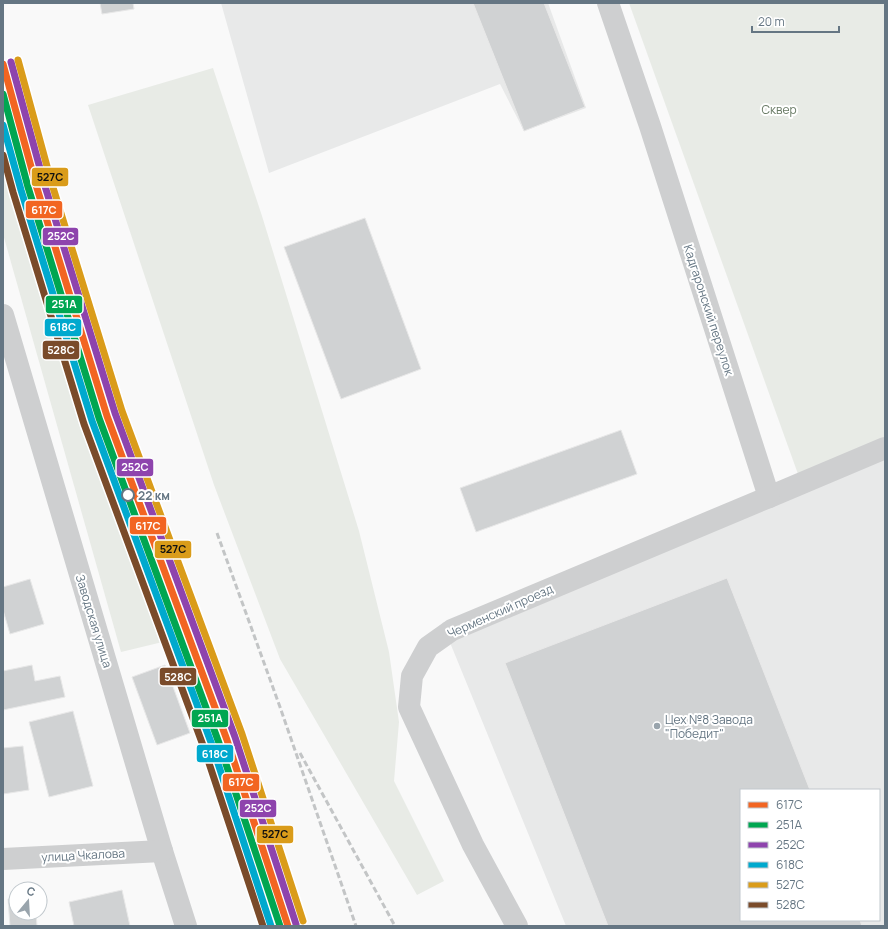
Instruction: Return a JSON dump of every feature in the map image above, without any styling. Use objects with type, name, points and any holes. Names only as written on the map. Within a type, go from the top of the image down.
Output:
[{"type":"street","name":"Кадгаронский переулок","points":[[608,3],[653,134],[769,497]]},
{"type":"street","name":"Заводская улица","points":[[3,316],[162,851],[186,926]]},
{"type":"street","points":[[769,497],[885,448]]},
{"type":"street","name":"Черменский проезд","points":[[517,926],[473,845],[409,707],[412,676],[428,647],[452,630],[769,497]]},
{"type":"street","name":"улица Чкалова","points":[[3,859],[162,851]]},
{"type":"shaded area","points":[[221,3],[548,3],[586,108],[524,131],[500,84],[269,173]]},
{"type":"shaded area","points":[[885,459],[885,926],[566,926],[442,623],[803,488]]},
{"type":"green space","name":"Сквер","points":[[629,3],[885,3],[885,459],[803,488]]},
{"type":"green space","points":[[213,68],[262,216],[359,531],[389,652],[399,722],[394,781],[444,881],[417,895],[280,659],[214,485],[88,105]]},
{"type":"green space","points":[[3,94],[16,145],[175,639],[121,652],[3,234]]},
{"type":"building","points":[[100,3],[133,3],[134,9],[102,14]]},
{"type":"building","points":[[473,3],[544,3],[585,107],[524,131]]},
{"type":"building","points":[[365,218],[421,369],[341,399],[284,247]]},
{"type":"building","points":[[621,430],[637,474],[476,532],[460,488]]},
{"type":"building","name":"Цех №8 Завода \"Победит\"","points":[[727,578],[810,789],[740,789],[740,921],[860,921],[862,926],[608,926],[505,663]]},
{"type":"building","points":[[30,579],[44,624],[10,634],[3,610],[3,587]]},
{"type":"building","points":[[32,665],[35,681],[60,676],[65,697],[3,710],[3,671]]},
{"type":"building","points":[[165,665],[190,733],[157,745],[132,677]]},
{"type":"building","points":[[73,711],[93,786],[49,797],[29,722]]},
{"type":"building","points":[[23,746],[29,790],[3,794],[3,748]]},
{"type":"building","points":[[122,890],[130,926],[74,926],[69,902]]},
{"type":"building","points":[[10,921],[37,921],[37,926],[10,926]]},
{"type":"railway","points":[[217,533],[280,707],[356,926]]},
{"type":"railway","points":[[300,753],[395,926]]},
{"type":"transit line","name":"527С","points":[[18,60],[51,181],[122,411],[242,734],[303,921]]},
{"type":"transit line","name":"252С","points":[[11,62],[44,183],[115,413],[235,737],[296,924]]},
{"type":"transit line","name":"617C","points":[[3,64],[36,185],[107,416],[227,740],[288,926]]},
{"type":"transit line","name":"251А","points":[[3,94],[28,187],[99,418],[219,743],[280,926]]},
{"type":"transit line","name":"618С","points":[[3,125],[21,190],[92,421],[212,745],[271,926]]},
{"type":"transit line","name":"528С","points":[[3,155],[84,424],[204,748],[263,926]]},
{"type":"place","name":"22 км","points":[[128,495]]},
{"type":"place","name":"Цех №8 Завода \"Победит\"","points":[[657,726]]}]
